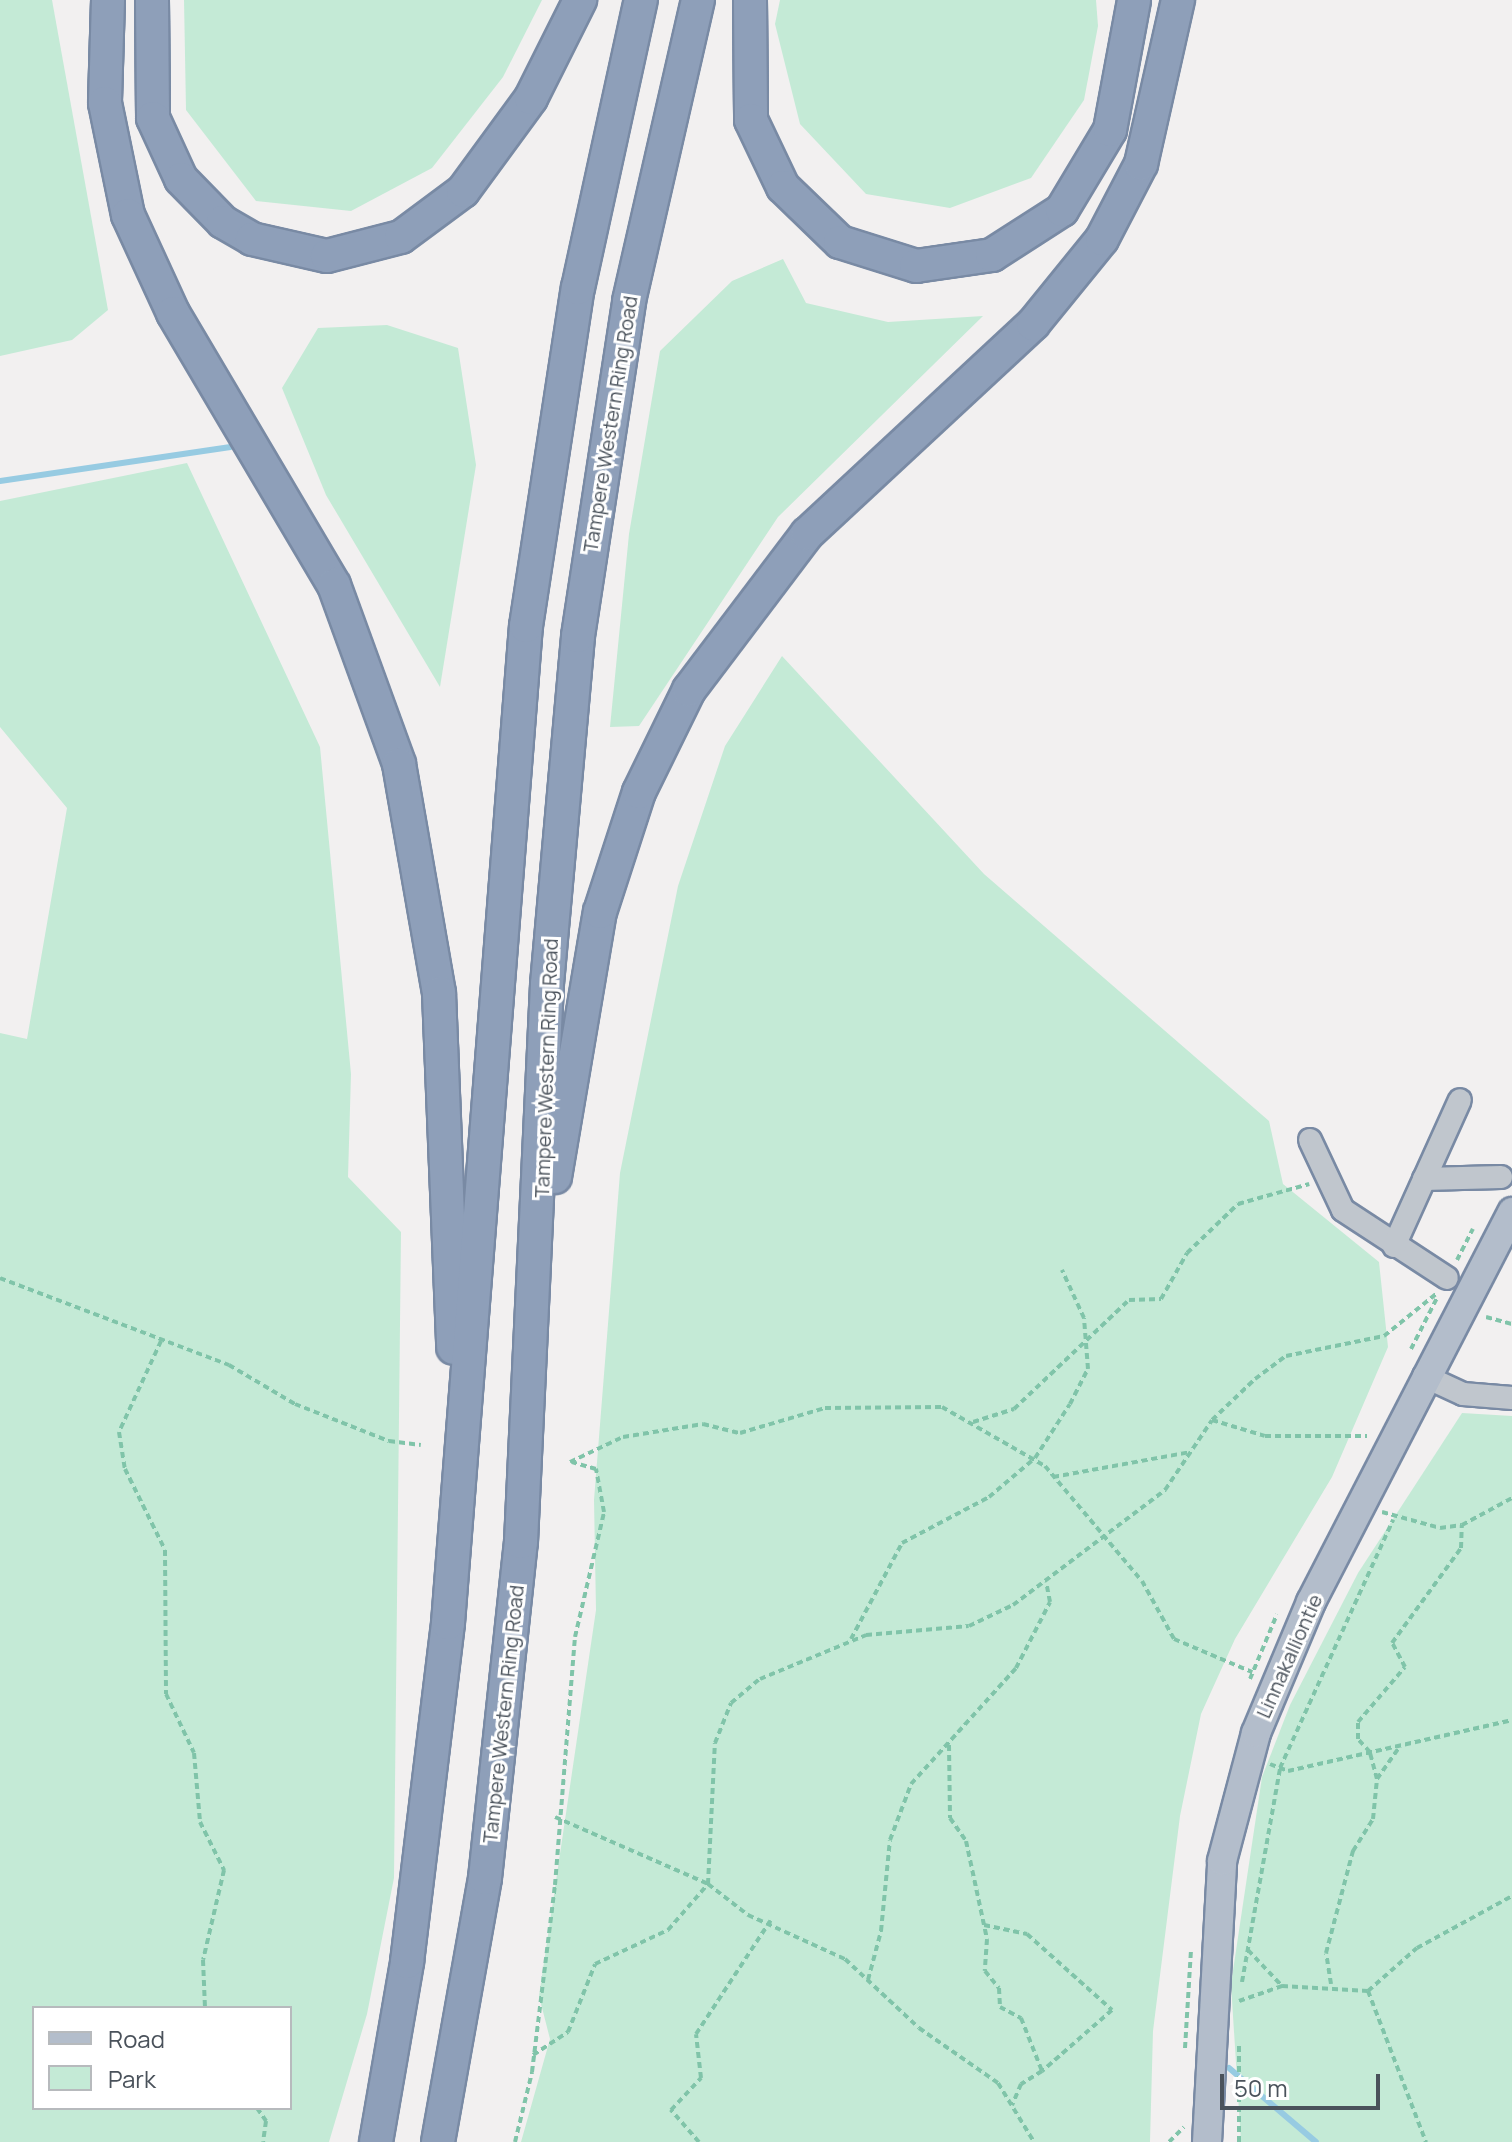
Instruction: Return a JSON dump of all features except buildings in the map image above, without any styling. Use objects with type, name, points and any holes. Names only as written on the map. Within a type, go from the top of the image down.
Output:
[{"type":"highway","points":[[108,0],[105,103],[128,215],[173,313],[334,585],[399,764],[439,993],[460,1441]]},
{"type":"highway","points":[[152,0],[153,118],[181,179],[223,222],[252,239],[327,256],[401,237],[463,191],[531,98],[580,0]]},
{"type":"highway","points":[[376,2142],[432,1778],[526,626],[578,288],[641,0]]},
{"type":"highway","name":"Tampere Western Ring Road","points":[[438,2142],[485,1878],[521,1542],[538,1254],[547,984],[578,636],[629,301],[698,0]]},
{"type":"highway","points":[[750,0],[751,120],[783,187],[840,242],[916,266],[992,255],[1062,210],[1110,130],[1134,0]]},
{"type":"highway","points":[[538,1254],[600,912],[657,750],[714,648],[807,534],[1033,324],[1102,239],[1141,164],[1178,0]]},
{"type":"main road","name":"Linnakalliontie","points":[[1196,2134],[1222,1861],[1247,1762],[1280,1669],[1424,1376],[1512,1212]]},
{"type":"lane","points":[[1394,1246],[1460,1100]]},
{"type":"lane","points":[[1310,1140],[1322,1179],[1343,1210],[1443,1285]]},
{"type":"lane","points":[[1424,1179],[1501,1177]]},
{"type":"lane","points":[[1424,1376],[1463,1394],[1512,1398]]},
{"type":"path","points":[[973,1422],[1014,1409],[1129,1300],[1161,1299],[1187,1253],[1238,1204],[1322,1179]]},
{"type":"path","points":[[850,1641],[902,1543],[989,1497],[1035,1458],[1088,1369],[1086,1339],[1062,1270]]},
{"type":"path","points":[[0,1278],[229,1365],[295,1404],[389,1441],[421,1445]]},
{"type":"path","points":[[533,2055],[568,2032],[595,1964],[668,1930],[708,1884],[715,1743],[731,1703],[760,1679],[850,1641],[969,1626],[1046,1582],[1103,1543],[1165,1490],[1212,1420],[1286,1356],[1384,1336],[1443,1285]]},
{"type":"path","points":[[1482,1316],[1512,1324]]},
{"type":"path","points":[[161,1341],[119,1432],[125,1469],[165,1550],[166,1694],[194,1753],[200,1822],[224,1870],[203,1960],[205,2006]]},
{"type":"path","points":[[515,2142],[533,2055],[555,1885],[555,1817],[575,1637],[604,1512],[596,1469],[570,1462],[623,1437],[703,1424],[740,1433],[870,1404],[942,1407],[1035,1458],[1103,1543],[1142,1581],[1174,1639],[1252,1672]]},
{"type":"path","points":[[1212,1420],[1265,1436],[1367,1436]]},
{"type":"path","points":[[1053,1477],[1190,1452]]},
{"type":"path","points":[[1364,1498],[1393,1520],[1462,1525],[1512,1498]]},
{"type":"path","points":[[1239,2017],[1247,1949],[1280,1768],[1393,1520]]},
{"type":"path","points":[[1331,1984],[1326,1953],[1353,1851],[1373,1819],[1377,1779],[1370,1752],[1358,1739],[1358,1722],[1405,1667],[1392,1643],[1461,1548],[1462,1525]]},
{"type":"path","points":[[867,1981],[881,1931],[890,1840],[911,1784],[1016,1668],[1050,1602],[1046,1582]]},
{"type":"path","points":[[1247,1762],[1280,1768],[1400,1746],[1512,1720]]},
{"type":"path","points":[[949,1742],[950,1818],[966,1841],[983,1925],[985,1971],[999,1988],[1000,2007],[1021,2018],[1042,2071]]},
{"type":"path","points":[[1377,1779],[1400,1746]]},
{"type":"path","points":[[555,1817],[708,1884],[748,1915],[771,1920],[845,1959],[919,2028],[977,2064],[1012,2105],[1034,2142]]},
{"type":"path","points":[[1368,1991],[1417,1948],[1512,1896]]},
{"type":"path","points":[[699,2142],[671,2110],[701,2078],[696,2034],[771,1920]]},
{"type":"path","points":[[983,1925],[1027,1934],[1112,2010],[1042,2071],[1021,2084],[1012,2105]]},
{"type":"path","points":[[1247,1949],[1282,1986]]},
{"type":"path","points":[[1239,2001],[1282,1986],[1331,1984],[1368,1991]]},
{"type":"path","points":[[1368,1991],[1426,2142]]},
{"type":"path","points":[[1239,2032],[1239,2142]]},
{"type":"path","points":[[258,2110],[266,2121],[263,2142]]},
{"type":"path","points":[[1169,2142],[1196,2134]]},
{"type":"green space","points":[[0,0],[52,0],[108,310],[72,340],[0,356]]},
{"type":"green space","points":[[184,0],[542,0],[503,77],[432,168],[351,211],[256,201],[186,110]]},
{"type":"green space","points":[[780,0],[1096,0],[1098,26],[1084,100],[1031,178],[950,208],[866,194],[800,124],[775,24]]},
{"type":"green space","points":[[783,259],[806,303],[888,322],[983,316],[778,517],[639,726],[610,727],[629,534],[660,351],[732,281]]},
{"type":"green space","points":[[387,325],[458,348],[476,465],[440,687],[326,495],[282,388],[318,328]]},
{"type":"green space","points":[[187,463],[320,747],[351,1074],[348,1177],[401,1232],[394,1878],[367,2014],[329,2142],[0,2142],[0,1033],[27,1039],[67,808],[0,727],[0,501]]},
{"type":"green space","points":[[782,656],[984,874],[1269,1121],[1283,1184],[1379,1262],[1388,1347],[1332,1477],[1235,1639],[1201,1714],[1180,1816],[1153,2031],[1150,2142],[521,2142],[550,2039],[539,1996],[596,1610],[594,1500],[620,1173],[678,886],[725,746]]},
{"type":"green space","points":[[1462,1413],[1512,1416],[1512,2142],[1241,2142],[1231,1984],[1262,1777],[1290,1705],[1358,1573]]},
{"type":"waterway","points":[[0,481],[231,447]]},
{"type":"waterway","points":[[1229,2068],[1316,2142]]}]
